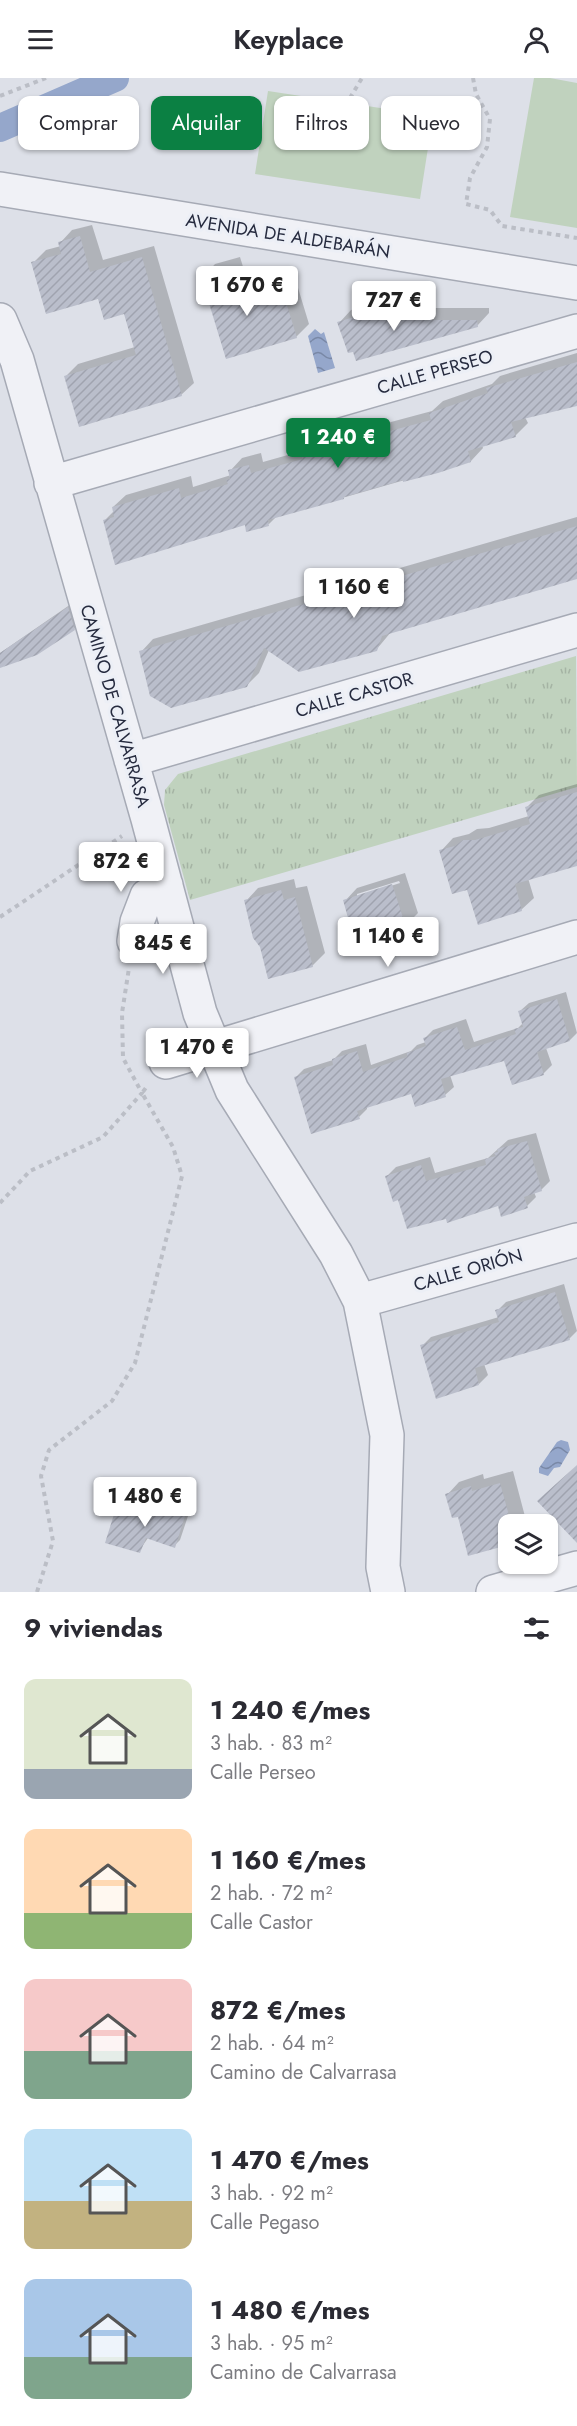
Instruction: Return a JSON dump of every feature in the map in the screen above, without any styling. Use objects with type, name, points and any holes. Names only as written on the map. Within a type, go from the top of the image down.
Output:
[{"type":"street","name":"AVENIDA DE ALDEBARÁN","points":[[0,189],[577,283]]},
{"type":"street","name":"CAMINO DE CALVARRASA","points":[[0,320],[17,360],[148,819],[200,1013],[232,1090],[336,1254],[360,1301],[387,1435],[383,1567],[388,1592]]},
{"type":"street","name":"CALLE PERSEO","points":[[51,483],[577,331]]},
{"type":"street","name":"CALLE CASTOR","points":[[131,760],[577,630]]},
{"type":"street","points":[[134,941],[137,922],[147,896],[166,885]]},
{"type":"street","points":[[166,1062],[577,937]]},
{"type":"street","name":"CALLE ORIÓN","points":[[360,1301],[577,1240]]},
{"type":"street","points":[[494,1592],[577,1568]]},
{"type":"path","points":[[0,96],[46,78]]},
{"type":"path","points":[[351,96],[362,78]]},
{"type":"path","points":[[473,78],[476,94],[489,120],[487,147],[470,178],[466,204],[490,210],[502,226],[577,237]]},
{"type":"path","points":[[0,917],[148,819]]},
{"type":"path","points":[[37,1592],[52,1541],[41,1476],[49,1450],[112,1401],[135,1363],[182,1176],[173,1147],[123,1058],[122,1013],[134,941]]},
{"type":"path","points":[[0,1203],[30,1171],[103,1137],[166,1062]]},
{"type":"green space","points":[[534,78],[550,78],[577,83],[577,228],[510,217]]},
{"type":"green space","points":[[268,91],[301,96],[274,96],[274,150],[369,150],[369,106],[381,108],[381,150],[428,150],[420,199],[255,174],[259,150],[262,150],[262,129]]},
{"type":"green space","points":[[576,656],[577,787],[190,900],[164,805],[165,790],[178,774]]},
{"type":"water","points":[[315,329],[321,334],[324,332],[335,368],[318,373],[308,336]]},
{"type":"water","points":[[561,1440],[568,1442],[570,1450],[560,1467],[554,1468],[548,1476],[539,1473],[539,1468],[557,1442]]},
{"type":"building","points":[[80,236],[90,272],[142,257],[182,396],[79,427],[64,376],[136,355],[124,314],[104,320],[98,299],[46,314],[31,262],[61,254],[58,242]]},
{"type":"building","points":[[228,268],[236,298],[258,291],[260,297],[282,289],[297,338],[226,359],[201,277]]},
{"type":"building","points":[[385,308],[414,312],[416,320],[477,320],[478,327],[356,361],[353,352],[348,353],[337,322]]},
{"type":"building","points":[[577,362],[577,406],[511,422],[516,437],[468,451],[471,462],[268,520],[269,526],[246,532],[245,525],[115,565],[103,520],[114,517],[112,507],[179,488],[181,498],[228,484],[226,480],[230,479],[228,470],[249,465],[251,473],[303,459],[299,447],[321,441],[323,449],[431,420],[429,413],[488,393],[486,388]]},
{"type":"building","points":[[577,526],[577,579],[382,636],[377,651],[299,672],[264,648],[247,687],[171,708],[150,696],[139,651]]},
{"type":"building","points":[[68,607],[75,630],[37,655],[0,668],[0,653]]},
{"type":"building","points":[[577,792],[577,866],[515,884],[522,911],[478,925],[467,890],[452,894],[439,850],[455,846],[463,840],[475,840],[530,824],[525,807]]},
{"type":"building","points":[[392,884],[406,927],[355,943],[343,900]]},
{"type":"building","points":[[281,890],[284,900],[295,897],[313,967],[268,979],[260,947],[253,938],[244,900]]},
{"type":"building","points":[[557,999],[570,1041],[537,1052],[544,1075],[512,1085],[504,1061],[441,1079],[446,1097],[415,1107],[411,1094],[357,1111],[360,1119],[311,1134],[294,1077],[333,1065],[332,1059],[357,1051],[363,1072],[407,1057],[407,1053],[426,1046],[423,1038],[457,1027],[465,1050],[516,1034],[514,1029],[523,1027],[518,1011]]},
{"type":"building","points":[[527,1141],[542,1191],[524,1197],[528,1208],[501,1217],[498,1206],[447,1223],[446,1219],[407,1229],[398,1200],[393,1202],[385,1176],[421,1165],[426,1181],[486,1165],[485,1159],[496,1156],[494,1153],[498,1152],[497,1149]]},
{"type":"building","points":[[555,1292],[570,1340],[475,1368],[479,1385],[436,1399],[420,1345],[499,1322],[495,1310]]},
{"type":"building","points":[[577,1465],[577,1543],[558,1523],[558,1514],[549,1514],[537,1501]]},
{"type":"building","points":[[500,1483],[508,1514],[498,1514],[498,1548],[468,1556],[458,1517],[452,1518],[445,1494],[471,1486],[472,1491]]},
{"type":"building","points":[[149,1504],[185,1516],[175,1548],[146,1538],[140,1553],[105,1543],[115,1511],[131,1517],[134,1507],[147,1511]]},
{"type":"waterway","points":[[0,128],[115,78]]}]
